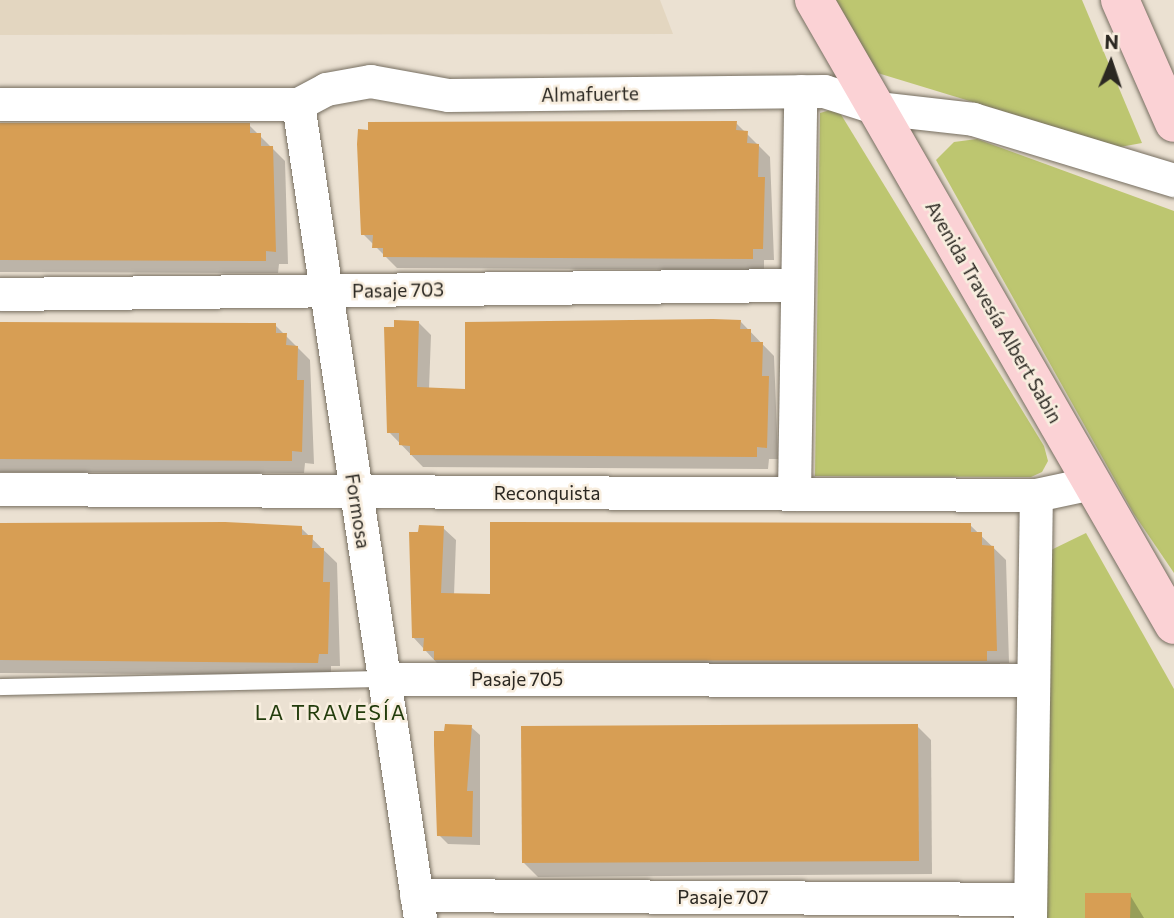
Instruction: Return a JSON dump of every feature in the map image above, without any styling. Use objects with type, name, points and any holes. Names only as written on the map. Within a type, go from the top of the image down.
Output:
[{"type":"main road","name":"Avenida Travesía Albert Sabin","points":[[814,0],[1174,625]]},
{"type":"main road","points":[[1120,0],[1174,123]]},
{"type":"street","name":"Almafuerte","points":[[0,104],[298,104],[326,89],[370,81],[448,95],[800,92],[845,95],[877,108],[973,119],[1174,180]]},
{"type":"street","points":[[794,494],[800,92]]},
{"type":"street","name":"Formosa","points":[[298,104],[418,906]]},
{"type":"street","name":"Pasaje 703","points":[[0,294],[797,285]]},
{"type":"street","name":"Reconquista","points":[[0,489],[1036,495],[1092,483]]},
{"type":"street","points":[[1030,909],[1036,495]]},
{"type":"street","name":"Pasaje 705","points":[[384,679],[1033,680]]},
{"type":"street","name":"Pasaje 707","points":[[418,906],[1030,909]]},
{"type":"lane","name":"Pasaje 705","points":[[0,687],[384,679]]},
{"type":"shaded area","points":[[0,0],[660,0],[673,34],[0,35]]},
{"type":"green space","points":[[831,0],[1082,0],[1142,143],[1120,147],[871,71]]},
{"type":"green space","points":[[837,108],[1044,446],[1048,461],[1042,472],[1031,477],[815,476],[820,113]]},
{"type":"green space","points":[[977,139],[1174,211],[1174,573],[1134,514],[936,160],[954,142]]},
{"type":"green space","points":[[1086,533],[1174,689],[1174,918],[1046,918],[1051,550]]},
{"type":"building","points":[[737,121],[736,130],[748,131],[747,143],[759,144],[758,177],[765,177],[763,249],[753,249],[753,259],[383,257],[383,248],[372,248],[373,235],[361,235],[357,144],[358,129],[368,130],[368,122]]},
{"type":"building","points":[[0,123],[250,123],[250,133],[261,133],[261,146],[273,146],[276,252],[266,251],[266,261],[0,260]]},
{"type":"building","points":[[394,320],[419,321],[417,387],[465,389],[465,322],[741,320],[740,329],[751,329],[751,342],[763,342],[762,376],[769,376],[767,448],[757,447],[757,457],[410,455],[410,446],[399,445],[399,433],[387,433],[384,327],[394,327]]},
{"type":"building","points":[[0,322],[276,323],[276,333],[287,333],[286,345],[298,346],[297,380],[304,380],[302,452],[292,451],[292,461],[0,459]]},
{"type":"building","points":[[225,522],[302,526],[302,535],[313,535],[312,548],[324,548],[323,582],[330,582],[328,654],[319,654],[318,663],[0,660],[0,523]]},
{"type":"building","points":[[490,522],[971,523],[971,532],[982,532],[982,545],[994,546],[997,651],[987,651],[987,661],[434,660],[434,651],[423,651],[424,638],[412,638],[409,532],[418,532],[419,525],[444,526],[441,593],[490,594]]},
{"type":"building","points":[[445,724],[472,725],[467,791],[473,791],[472,837],[437,836],[434,731],[444,731]]},
{"type":"building","points":[[918,724],[919,861],[522,863],[521,726]]},
{"type":"building","points":[[1085,893],[1131,893],[1130,918],[1085,918]]},
{"type":"district","name":"LA TRAVESÍA","points":[[331,712]]}]
